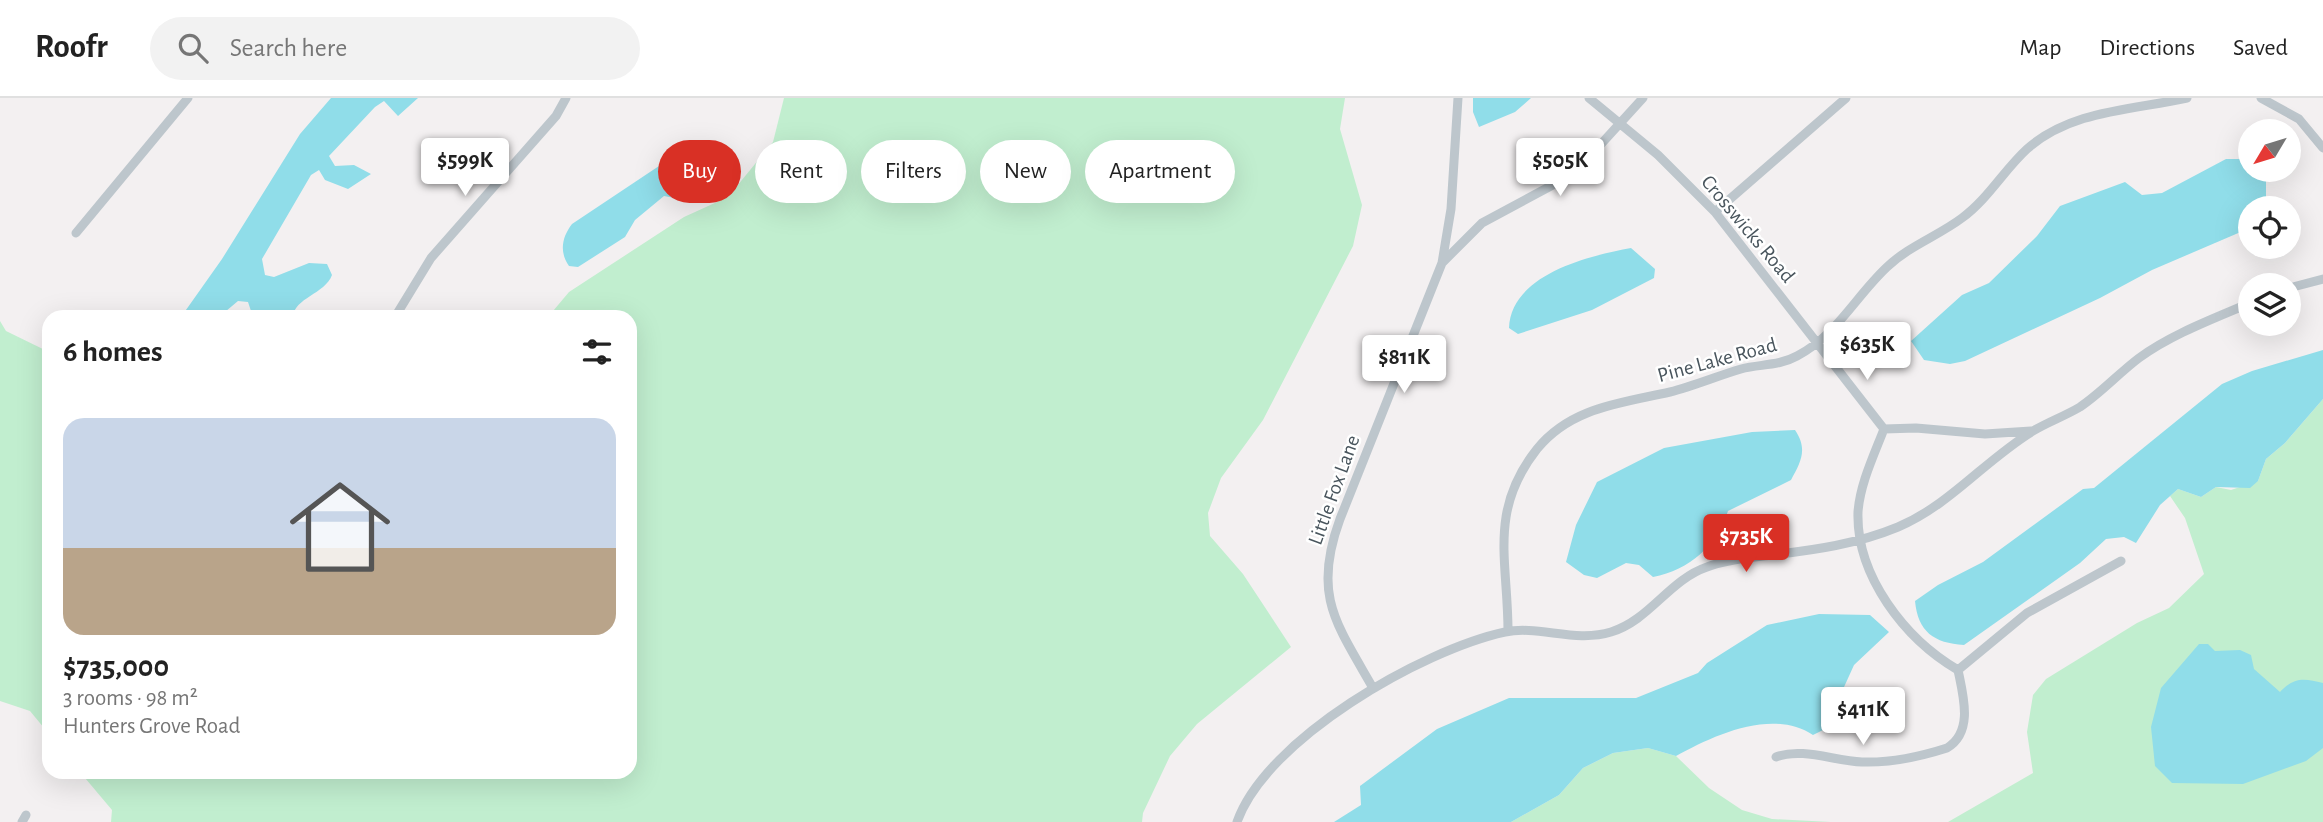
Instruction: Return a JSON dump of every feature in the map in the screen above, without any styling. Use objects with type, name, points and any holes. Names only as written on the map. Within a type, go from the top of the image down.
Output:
[{"type":"street","points":[[76,233],[188,98]]},
{"type":"street","points":[[398,310],[431,258],[556,116],[566,98]]},
{"type":"street","name":"Little Fox Lane","points":[[1373,688],[1335,617],[1327,585],[1328,559],[1345,507],[1441,263],[1451,209],[1458,98]]},
{"type":"street","name":"Crosswicks Road","points":[[1590,98],[1658,155],[1715,212],[1884,429]]},
{"type":"street","points":[[1441,263],[1482,223],[1562,180],[1582,165],[1643,98]]},
{"type":"street","points":[[1715,212],[1846,98]]},
{"type":"street","name":"Pine Lake Road","points":[[1508,631],[1502,548],[1506,516],[1518,477],[1538,448],[1555,431],[1575,417],[1595,408],[1672,392],[1742,369],[1779,363],[1818,342],[1844,320],[1887,267],[1963,218],[2014,161],[2051,132],[2106,112],[2186,98]]},
{"type":"street","points":[[2260,98],[2299,119],[2323,148]]},
{"type":"street","points":[[2301,285],[2323,279]]},
{"type":"street","points":[[1237,822],[1255,788],[1283,756],[1373,688],[1449,652],[1508,631],[1584,636],[1612,632],[1641,617],[1678,582],[1702,568],[1861,540],[1899,526],[1930,509],[2032,431],[2090,400],[2160,345],[2238,309]]},
{"type":"street","points":[[1776,757],[1796,753],[1860,762],[1895,761],[1955,744],[1963,728],[1965,714],[1958,670],[1928,650],[1895,615],[1877,586],[1861,540],[1858,510],[1884,429],[1916,428],[1985,434],[2032,431]]},
{"type":"street","points":[[1958,670],[2028,613],[2121,561]]},
{"type":"green space","points":[[784,98],[1345,98],[1340,129],[1362,205],[1353,246],[1263,420],[1221,478],[1208,513],[1210,536],[1243,574],[1291,647],[1197,724],[1170,756],[1143,813],[1142,822],[111,822],[112,810],[86,779],[637,779],[637,310],[554,310],[569,292],[684,217],[715,203],[741,203],[741,181],[755,164],[755,203],[847,203],[847,140],[774,140]]},
{"type":"green space","points":[[0,321],[6,331],[42,349],[42,726],[30,711],[0,701]]},
{"type":"green space","points":[[2323,399],[2323,822],[1948,822],[2033,773],[2027,732],[2033,695],[2046,679],[2137,623],[2169,608],[2204,574],[2185,518],[2170,496],[2178,489],[2201,497],[2216,487],[2231,490],[2258,481],[2266,459],[2285,443]]},
{"type":"green space","points":[[1648,748],[1676,756],[1709,788],[1742,810],[1772,819],[1831,822],[1511,822],[1559,795],[1583,768],[1613,753]]},
{"type":"water","points":[[331,98],[418,98],[398,116],[384,101],[375,107],[329,156],[335,166],[354,165],[371,174],[348,189],[325,180],[319,170],[311,175],[262,259],[265,275],[274,277],[309,263],[327,264],[332,275],[323,287],[304,300],[296,310],[251,310],[248,302],[238,301],[227,310],[186,310],[222,259],[300,134]]},
{"type":"water","points":[[1473,98],[1531,98],[1515,112],[1479,127],[1473,112]]},
{"type":"water","points":[[2226,159],[2238,159],[2238,182],[2266,182],[2266,196],[2238,196],[2238,233],[2152,270],[2100,298],[1965,361],[1950,364],[1924,360],[1911,341],[1962,295],[1989,283],[2037,236],[2060,206],[2125,182],[2142,195],[2162,193]]},
{"type":"water","points":[[658,167],[658,201],[635,220],[625,237],[578,267],[569,266],[564,255],[563,245],[572,224]]},
{"type":"water","points":[[1631,248],[1655,269],[1654,278],[1592,310],[1518,334],[1509,328],[1513,310],[1523,294],[1537,282],[1574,263]]},
{"type":"water","points":[[2323,350],[2323,399],[2285,443],[2266,459],[2258,481],[2250,488],[2216,487],[2201,497],[2178,489],[2160,505],[2136,543],[2124,537],[2106,539],[2080,563],[1964,645],[1944,642],[1924,628],[1915,601],[1938,585],[1983,562],[2083,489],[2094,488],[2222,384],[2252,371]]},
{"type":"water","points":[[1795,430],[1801,443],[1802,455],[1791,480],[1728,511],[1717,535],[1709,545],[1679,569],[1653,577],[1639,565],[1626,563],[1597,578],[1584,575],[1566,562],[1576,525],[1597,482],[1664,448],[1752,432]]},
{"type":"water","points":[[1819,614],[1870,615],[1889,632],[1854,665],[1825,729],[1813,735],[1797,727],[1762,724],[1725,733],[1676,756],[1648,748],[1613,753],[1583,768],[1559,795],[1511,822],[1334,822],[1361,805],[1360,786],[1437,729],[1509,698],[1636,698],[1698,673],[1707,663],[1767,625]]},
{"type":"water","points":[[2199,644],[2208,644],[2215,651],[2240,650],[2251,655],[2254,669],[2280,692],[2300,680],[2323,683],[2323,748],[2306,761],[2243,784],[2172,783],[2155,766],[2151,727],[2161,688]]}]
